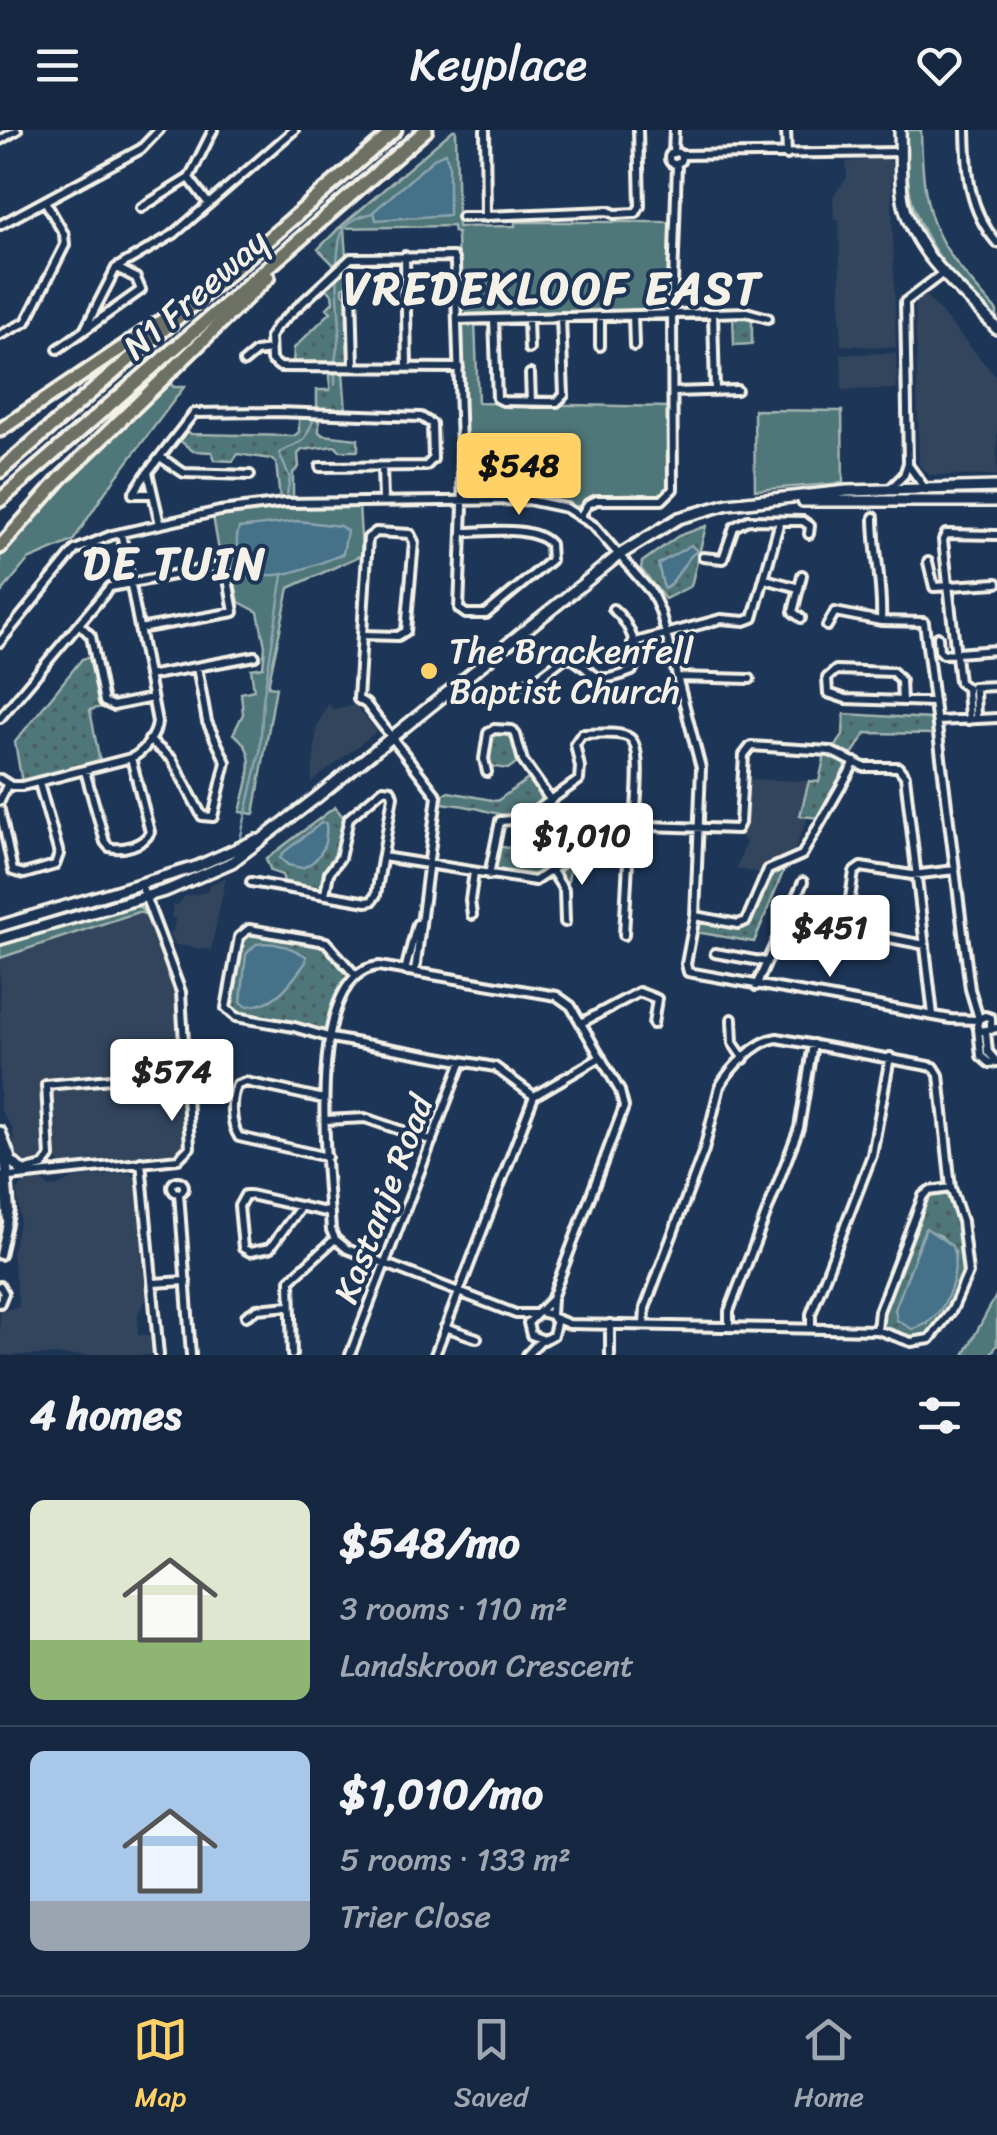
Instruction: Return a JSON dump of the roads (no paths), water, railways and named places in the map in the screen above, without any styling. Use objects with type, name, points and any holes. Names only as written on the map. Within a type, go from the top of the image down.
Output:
[{"type":"highway","name":"N1 Freeway","points":[[0,471],[395,130]]},
{"type":"highway","name":"N1 Freeway","points":[[0,500],[426,130]]},
{"type":"highway","points":[[0,547],[61,478],[330,213]]},
{"type":"highway","points":[[0,430],[141,337],[288,222]]},
{"type":"street","points":[[0,140],[17,130]]},
{"type":"street","points":[[0,225],[145,146],[159,130]]},
{"type":"street","points":[[141,208],[189,178],[213,130]]},
{"type":"street","points":[[85,329],[116,268],[168,238],[294,130]]},
{"type":"street","points":[[485,130],[486,217]]},
{"type":"street","points":[[462,218],[571,212],[636,214],[640,208],[638,130]]},
{"type":"street","points":[[581,516],[588,504],[596,500],[662,500],[671,494],[674,130]]},
{"type":"street","points":[[786,130],[787,155]]},
{"type":"street","points":[[900,130],[906,214],[924,250],[997,330]]},
{"type":"street","points":[[966,130],[971,196],[981,222],[997,243]]},
{"type":"street","points":[[676,158],[900,152]]},
{"type":"street","points":[[189,178],[208,203]]},
{"type":"street","points":[[0,334],[26,322],[65,245],[64,234],[45,201]]},
{"type":"street","points":[[404,256],[407,368]]},
{"type":"street","points":[[458,368],[280,367],[272,362],[270,350],[274,330],[350,259],[453,257],[457,320],[463,532],[458,604],[466,614],[484,615],[551,560],[550,544],[545,538],[516,532],[463,532]]},
{"type":"street","points":[[58,349],[141,290],[136,278],[116,268]]},
{"type":"street","points":[[943,273],[997,338]]},
{"type":"street","points":[[924,487],[908,464],[905,302],[943,273]]},
{"type":"street","points":[[352,289],[354,367]]},
{"type":"street","points":[[457,320],[746,312],[768,318]]},
{"type":"street","points":[[713,313],[715,391]]},
{"type":"street","points":[[634,315],[634,346]]},
{"type":"street","points":[[600,316],[600,346]]},
{"type":"street","points":[[494,319],[497,398],[558,402],[564,397],[562,317]]},
{"type":"street","points":[[528,318],[529,348]]},
{"type":"street","points":[[244,362],[256,352],[270,350]]},
{"type":"street","points":[[530,374],[531,402]]},
{"type":"street","points":[[673,392],[737,390]]},
{"type":"street","points":[[152,494],[134,494],[196,412],[332,413],[430,420],[434,457],[430,464],[320,467]]},
{"type":"street","points":[[160,457],[184,474],[250,475]]},
{"type":"street","points":[[892,488],[904,476],[908,464]]},
{"type":"street","points":[[382,467],[382,500]]},
{"type":"street","points":[[148,472],[160,524]]},
{"type":"street","points":[[0,939],[146,897],[216,870],[276,829],[620,555],[679,518],[745,501],[892,488],[997,487]]},
{"type":"street","points":[[0,642],[75,550],[86,543],[160,524],[261,505],[382,500],[539,501],[581,516],[652,593],[667,633],[701,768],[695,916],[687,970],[694,976],[986,1024]]},
{"type":"street","points":[[745,501],[997,500]]},
{"type":"street","points":[[874,517],[882,580],[881,621]]},
{"type":"street","points":[[632,642],[724,618],[750,620],[756,613],[780,520]]},
{"type":"street","points":[[703,557],[723,559],[737,523],[806,522],[810,534]]},
{"type":"street","points":[[362,634],[398,636],[406,631],[414,542],[410,534],[376,532],[369,536],[362,634],[358,699],[438,796],[415,972]]},
{"type":"street","points":[[0,801],[4,782],[18,787],[39,784],[139,754],[157,725],[121,533]]},
{"type":"street","points":[[997,534],[944,537],[959,682],[971,688],[997,686]]},
{"type":"street","points":[[928,562],[932,586],[997,583]]},
{"type":"street","points":[[0,718],[109,588],[221,568],[228,576],[234,612]]},
{"type":"street","points":[[801,618],[793,612],[802,575]]},
{"type":"street","points":[[765,579],[799,588]]},
{"type":"street","points":[[139,629],[248,609]]},
{"type":"street","points":[[524,683],[568,656],[597,677],[628,673],[636,664],[632,642],[627,622],[613,609]]},
{"type":"street","points":[[828,626],[835,612],[881,621],[924,622],[954,870],[975,1003],[986,1024],[987,1050],[997,1062]]},
{"type":"street","points":[[79,624],[91,636],[104,702],[113,706],[152,698]]},
{"type":"street","points":[[938,637],[941,653],[997,650]]},
{"type":"street","points":[[148,676],[255,656]]},
{"type":"street","points":[[150,740],[172,759],[202,816],[213,817],[226,762],[207,722],[197,667]]},
{"type":"street","points":[[902,701],[902,681],[893,672],[836,670],[827,678],[828,693],[834,697],[902,701],[933,702]]},
{"type":"street","points":[[678,676],[750,679]]},
{"type":"street","points":[[971,688],[972,719]]},
{"type":"street","points":[[937,721],[997,718]]},
{"type":"street","points":[[486,772],[488,733],[496,728],[512,730],[524,761],[551,801]]},
{"type":"street","points":[[489,875],[499,823],[504,819],[524,820],[580,778],[575,744],[580,735],[626,736],[633,742],[638,761],[624,935]]},
{"type":"street","points":[[383,857],[531,881],[552,872],[614,827],[732,831],[738,827],[744,755],[749,747],[830,751],[870,768],[898,767],[904,772],[933,1016]]},
{"type":"street","points":[[85,771],[104,842],[118,849],[144,841],[150,832],[130,758]]},
{"type":"street","points":[[695,916],[738,924],[746,920],[768,870],[802,854],[855,762]]},
{"type":"street","points":[[0,810],[13,871],[24,874],[55,865],[59,854],[39,784]]},
{"type":"street","points":[[252,882],[325,894],[374,900],[393,796],[387,789],[348,818],[341,856],[328,873],[325,894]]},
{"type":"street","points":[[0,926],[196,867],[276,829]]},
{"type":"street","points":[[925,944],[852,932],[846,925],[854,872],[859,867],[917,874],[954,870]]},
{"type":"street","points":[[472,915],[474,872]]},
{"type":"street","points":[[552,872],[564,890],[565,922]]},
{"type":"street","points":[[756,986],[803,882]]},
{"type":"street","points":[[3,1175],[178,1159],[189,1150],[192,1140],[182,992],[141,885]]},
{"type":"street","points":[[405,970],[420,918]]},
{"type":"street","points":[[356,976],[324,940],[251,929],[240,935],[226,1003],[228,1013],[331,1038],[496,1066],[534,1096]]},
{"type":"street","points":[[409,948],[419,950]]},
{"type":"street","points":[[714,953],[766,962]]},
{"type":"street","points":[[555,1332],[552,1317],[552,1298],[623,1114],[620,1091],[569,1003],[557,996],[373,966],[343,989],[325,1064],[330,1212],[336,1239],[347,1249],[516,1314],[538,1313],[552,1317],[570,1324],[876,1330],[911,1342],[926,1342],[952,1310],[968,1273],[952,1188],[938,1072],[928,1064],[813,1044],[772,1038],[761,1043],[720,1086],[704,1150],[644,1310],[644,1325]]},
{"type":"street","points":[[581,1024],[639,992],[658,1001],[653,1024]]},
{"type":"street","points":[[954,1019],[968,1015],[975,1003]]},
{"type":"street","points":[[732,1018],[733,1043],[744,1058]]},
{"type":"street","points":[[729,1327],[729,1311],[799,1128],[813,1044]]},
{"type":"street","points":[[435,1355],[534,1096],[601,1057]]},
{"type":"street","points":[[811,1328],[812,1314],[875,1147],[890,1057]]},
{"type":"street","name":"Kastanje Road","points":[[350,1355],[462,1061]]},
{"type":"street","points":[[0,1255],[14,1185],[49,1160],[46,1085],[187,1072]]},
{"type":"street","points":[[324,1098],[246,1082],[238,1085],[232,1096],[234,1129],[240,1136],[327,1157]]},
{"type":"street","points":[[325,1120],[373,1120],[432,1142]]},
{"type":"street","points":[[0,1133],[11,1161],[29,1172]]},
{"type":"street","points":[[0,1133],[7,1223]]},
{"type":"street","points":[[142,1162],[160,1355]]},
{"type":"street","points":[[3,1175],[10,1202]]},
{"type":"street","points":[[876,1330],[879,1311],[923,1196],[932,1190],[952,1188]]},
{"type":"street","points":[[179,1193],[191,1355]]},
{"type":"street","points":[[300,1206],[270,1248],[250,1252],[243,1248],[239,1203],[243,1196],[250,1194],[330,1212]]},
{"type":"street","points":[[292,1355],[288,1288],[292,1277],[336,1239]]},
{"type":"street","points":[[153,1283],[186,1281]]},
{"type":"street","points":[[0,1286],[4,1293],[0,1302]]},
{"type":"street","points":[[529,1353],[529,1331],[552,1298]]},
{"type":"street","points":[[246,1316],[257,1308],[290,1306]]},
{"type":"street","points":[[516,1314],[541,1340]]},
{"type":"street","points":[[529,1353],[541,1340],[570,1324]]},
{"type":"street","points":[[610,1324],[610,1355]]},
{"type":"street","points":[[446,1327],[476,1338]]},
{"type":"waterway","points":[[337,262],[344,228],[355,219],[374,213]]},
{"type":"waterway","points":[[335,362],[340,328],[337,278]]},
{"type":"waterway","points":[[335,373],[335,385]]},
{"type":"waterway","points":[[287,494],[290,478],[279,453],[304,440],[315,417]]},
{"type":"waterway","points":[[240,840],[260,752],[263,700],[283,575]]},
{"type":"place","name":"The Brackenfell Baptist Church","points":[[429,671]]},
{"type":"district","name":"VREDEKLOOF EAST","points":[[553,289]]},
{"type":"district","name":"DE TUIN","points":[[175,564]]}]
